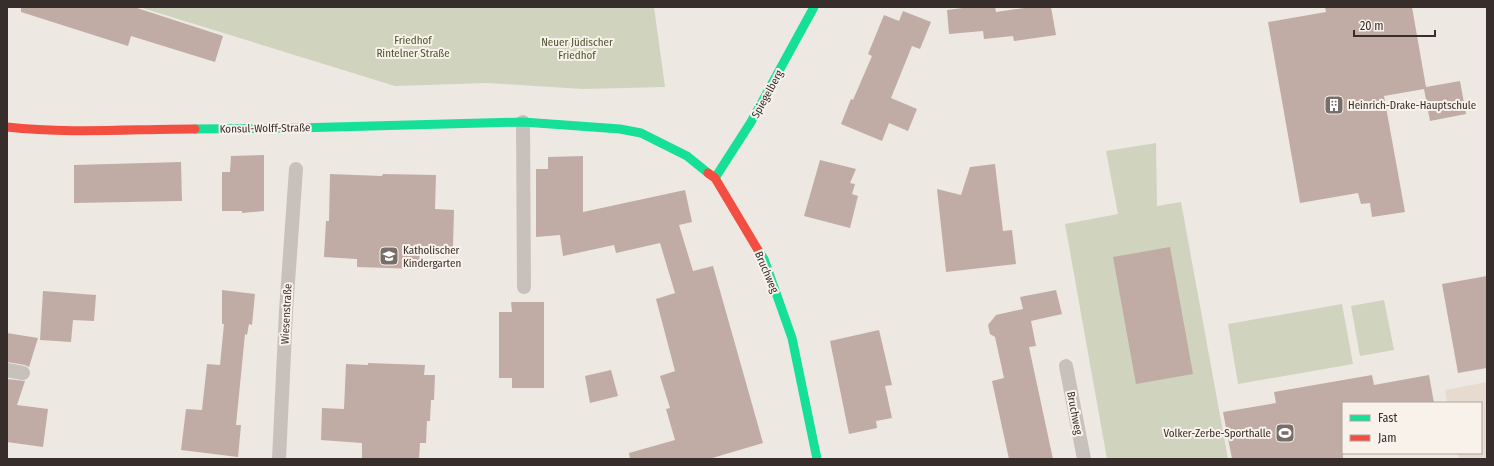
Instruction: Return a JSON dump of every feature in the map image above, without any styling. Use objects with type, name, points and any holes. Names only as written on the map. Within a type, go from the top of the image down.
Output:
[{"type":"main road","name":"Spiegelberg","points":[[715,178],[751,122],[814,7]]},
{"type":"main road","name":"Konsul-Wolff-Straße","points":[[7,127],[75,130],[289,128],[522,122],[620,129],[641,133]]},
{"type":"main road","name":"Bruchweg","points":[[641,133],[687,156],[715,178],[764,259],[792,338],[817,459]]},
{"type":"lane","points":[[522,122],[524,287]]},
{"type":"lane","name":"Wiesenstraße","points":[[279,459],[286,311],[296,169]]},
{"type":"lane","name":"Bruchweg","points":[[1066,366],[1084,459]]},
{"type":"lane","points":[[7,370],[23,373]]},
{"type":"green space","points":[[139,7],[654,7],[665,87],[583,89],[488,83],[395,86]]},
{"type":"green space","points":[[1156,143],[1157,206],[1181,202],[1228,459],[1107,459],[1065,224],[1118,214],[1106,151]]},
{"type":"green space","points":[[1384,300],[1394,350],[1360,356],[1351,306]]},
{"type":"green space","points":[[1342,304],[1353,364],[1238,384],[1228,324]]},
{"type":"shaded area","points":[[1487,382],[1487,459],[1459,459],[1458,454],[1482,454],[1482,402],[1447,402],[1445,390]]},
{"type":"building","points":[[21,7],[134,7],[223,36],[215,62],[131,36],[128,46],[21,12]]},
{"type":"building","points":[[971,7],[995,7],[996,12],[1031,7],[1051,7],[1056,35],[1014,41],[1013,36],[984,39],[983,31],[949,34],[947,10]]},
{"type":"building","name":"Heinrich-Drake-Hauptschule","points":[[1325,7],[1412,7],[1426,87],[1460,81],[1466,114],[1430,121],[1424,89],[1384,96],[1405,212],[1372,217],[1370,203],[1361,204],[1358,193],[1300,203],[1268,22],[1326,12]]},
{"type":"building","points":[[903,11],[931,22],[920,49],[912,46],[891,98],[917,109],[908,131],[889,123],[882,141],[841,124],[851,99],[853,100],[872,56],[868,54],[884,15],[899,21]]},
{"type":"building","points":[[264,155],[264,211],[242,213],[242,211],[222,211],[222,172],[230,172],[231,156]]},
{"type":"building","points":[[583,156],[583,212],[685,190],[692,222],[679,225],[693,271],[713,266],[763,443],[709,459],[630,459],[629,453],[675,440],[666,409],[670,408],[660,376],[675,371],[656,299],[675,293],[660,243],[616,253],[614,245],[563,256],[560,235],[536,237],[536,169],[548,169],[548,157]]},
{"type":"building","points":[[820,160],[856,169],[850,183],[855,184],[852,194],[858,196],[850,228],[804,216]]},
{"type":"building","points":[[181,162],[182,201],[74,203],[74,165]]},
{"type":"building","points":[[995,164],[1003,231],[1012,230],[1016,264],[946,272],[937,189],[961,195],[970,167]]},
{"type":"building","points":[[330,174],[382,176],[383,174],[436,175],[435,209],[454,210],[453,247],[420,246],[419,269],[357,267],[357,259],[324,257],[326,221],[329,221]]},
{"type":"building","points":[[1170,247],[1193,374],[1136,384],[1113,257]]},
{"type":"building","points":[[1487,276],[1487,368],[1458,373],[1442,284]]},
{"type":"building","points":[[222,290],[255,294],[252,325],[249,324],[247,335],[245,334],[236,425],[241,425],[238,457],[181,450],[186,409],[202,410],[207,364],[220,365],[224,324],[222,324]]},
{"type":"building","points":[[1056,290],[1062,314],[1031,321],[1036,346],[1029,347],[1053,459],[1009,459],[992,381],[1004,378],[995,337],[990,334],[988,325],[996,315],[1023,309],[1020,297]]},
{"type":"building","points":[[43,291],[96,295],[94,321],[73,320],[71,342],[40,340]]},
{"type":"building","points":[[511,302],[544,302],[544,388],[512,388],[512,378],[499,378],[499,312],[512,312]]},
{"type":"building","points":[[879,330],[892,385],[885,386],[892,418],[876,421],[877,428],[849,434],[830,341]]},
{"type":"building","points":[[7,333],[38,338],[29,367],[7,362]]},
{"type":"building","points":[[368,363],[425,365],[424,375],[435,375],[434,400],[431,400],[430,421],[427,421],[426,443],[420,443],[419,459],[362,459],[362,443],[321,440],[322,408],[344,409],[346,364],[368,365]]},
{"type":"building","points":[[611,370],[618,396],[590,403],[585,376]]},
{"type":"building","name":"Volker-Zerbe-Sporthalle","points":[[1372,375],[1374,385],[1429,375],[1434,402],[1342,402],[1343,459],[1232,459],[1223,412],[1276,403],[1274,392]]},
{"type":"building","points":[[7,379],[25,381],[17,405],[48,409],[43,447],[7,442]]},
{"type":"traffic: fast","points":[[715,178],[751,122],[814,7]]},
{"type":"traffic: fast","points":[[195,129],[523,122],[620,129],[641,133],[687,156],[708,173]]},
{"type":"traffic: fast","points":[[758,250],[764,259],[792,338],[817,459]]},
{"type":"traffic: jam","points":[[7,127],[77,131],[195,129]]},
{"type":"traffic: jam","points":[[708,173],[715,178],[758,250]]},
{"type":"place","name":"Heinrich-Drake-Hauptschule","points":[[1334,105]]},
{"type":"place","name":"Katholischer Kindergarten","points":[[389,256]]},
{"type":"place","name":"Volker-Zerbe-Sporthalle","points":[[1285,433]]},
{"type":"park label","name":"Friedhof Rintelner Straße","points":[[413,46]]},
{"type":"park label","name":"Neuer Jüdischer Friedhof","points":[[577,48]]}]
